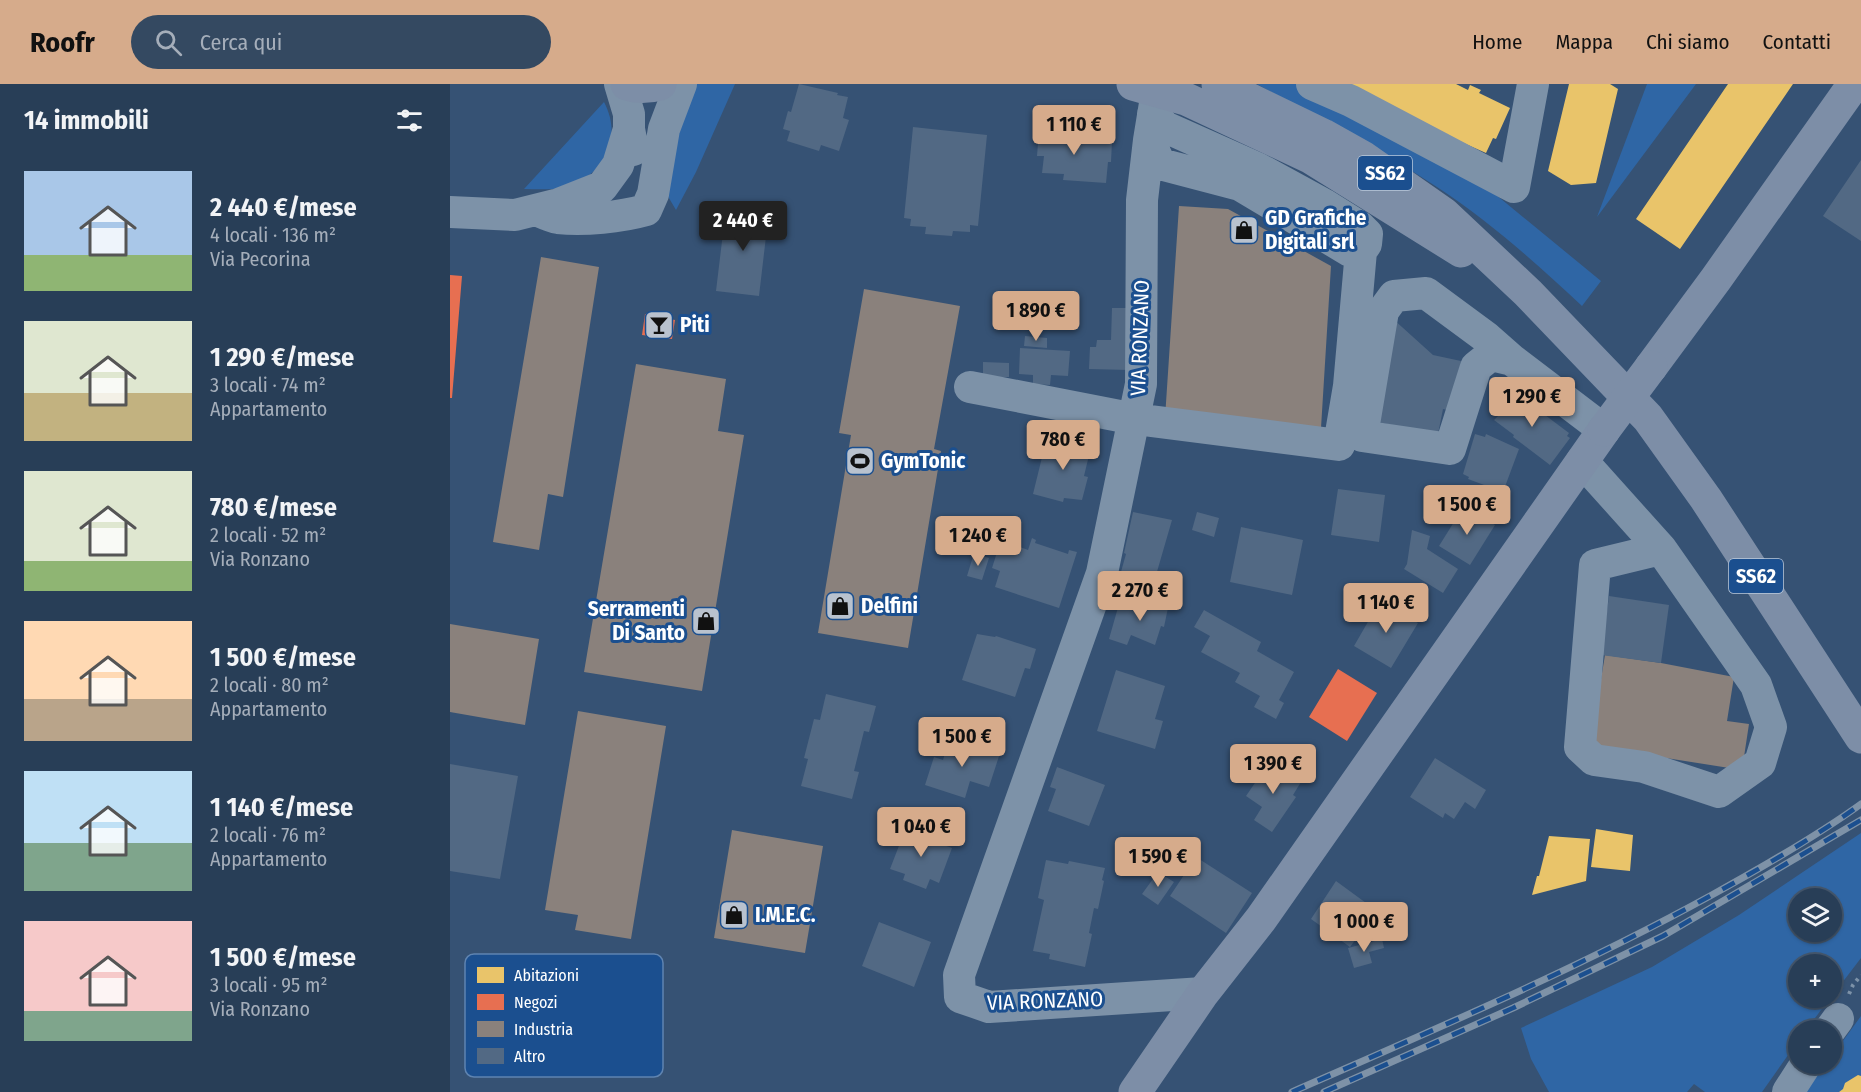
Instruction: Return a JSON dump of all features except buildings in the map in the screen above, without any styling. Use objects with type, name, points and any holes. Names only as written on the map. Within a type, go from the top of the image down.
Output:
[{"type":"main road","points":[[627,84],[635,87],[660,84]]},
{"type":"main road","name":"SS62","points":[[1218,84],[1323,135],[1364,158],[1444,214],[1528,293],[1647,418],[1706,499],[1861,737]]},
{"type":"main road","points":[[1135,1092],[1203,993],[1261,919],[1604,430],[1716,279],[1854,84]]},
{"type":"main road","points":[[1148,107],[1186,99],[1310,157],[1528,293]]},
{"type":"street","points":[[620,84],[629,114],[629,129],[646,210]]},
{"type":"street","points":[[646,210],[653,194],[664,129],[681,84]]},
{"type":"street","points":[[1312,84],[1351,101],[1514,187],[1533,84]]},
{"type":"street","points":[[970,387],[1135,419],[1339,445],[1349,386],[1360,251],[1366,244],[1366,234],[1360,227],[1325,205],[1257,168],[1165,127],[1148,107]]},
{"type":"street","name":"VIA RONZANO","points":[[1148,107],[1142,200],[1141,384],[1135,419],[1102,573],[959,975],[960,997],[989,1007],[1203,993]]},
{"type":"street","points":[[450,212],[515,215],[559,204],[602,187],[618,165],[629,129]]},
{"type":"street","points":[[536,210],[557,218],[580,218],[627,215],[646,210]]},
{"type":"street","points":[[1512,360],[1491,355],[1476,367],[1450,449],[1362,436],[1383,311],[1394,296],[1426,293],[1449,308],[1512,360],[1604,430]]},
{"type":"street","points":[[1582,461],[1661,549],[1756,685],[1774,702],[1771,727],[1760,763],[1719,792],[1644,767],[1594,760],[1580,747],[1595,565],[1661,549]]},
{"type":"street","points":[[1788,1092],[1800,1074]]},
{"type":"shaded area","points":[[689,84],[735,84],[696,172],[676,210],[666,193]]},
{"type":"shaded area","points":[[1257,84],[1297,84],[1478,180],[1601,281],[1582,306],[1512,243],[1437,187]]},
{"type":"shaded area","points":[[1647,84],[1696,84],[1597,217]]},
{"type":"shaded area","points":[[604,102],[610,116],[612,130],[606,156],[599,166],[589,176],[562,188],[524,189]]},
{"type":"shaded area","points":[[1861,833],[1861,958],[1842,983],[1842,954],[1788,954],[1788,1008],[1822,1008],[1814,1020],[1788,1020],[1788,1055],[1762,1092],[1705,1092],[1694,1084],[1687,1092],[1549,1092],[1531,1059],[1521,1028],[1652,967],[1739,915]]},
{"type":"shaded area","points":[[1861,1016],[1861,1092],[1805,1092],[1818,1074],[1842,1074],[1842,1042]]},
{"type":"railway","points":[[1292,1092],[1608,949],[1787,852],[1861,804]]},
{"type":"railway","points":[[1324,1092],[1513,1008],[1663,936],[1861,820]]},
{"type":"place","name":"GD Grafiche Digitali srl","points":[[1244,230]]},
{"type":"place","name":"Piti","points":[[659,325]]},
{"type":"place","name":"GymTonic","points":[[860,461]]},
{"type":"place","name":"Delfini","points":[[840,606]]},
{"type":"place","name":"Serramenti Di Santo","points":[[706,621]]},
{"type":"place","name":"I.M.E.C.","points":[[734,915]]}]
